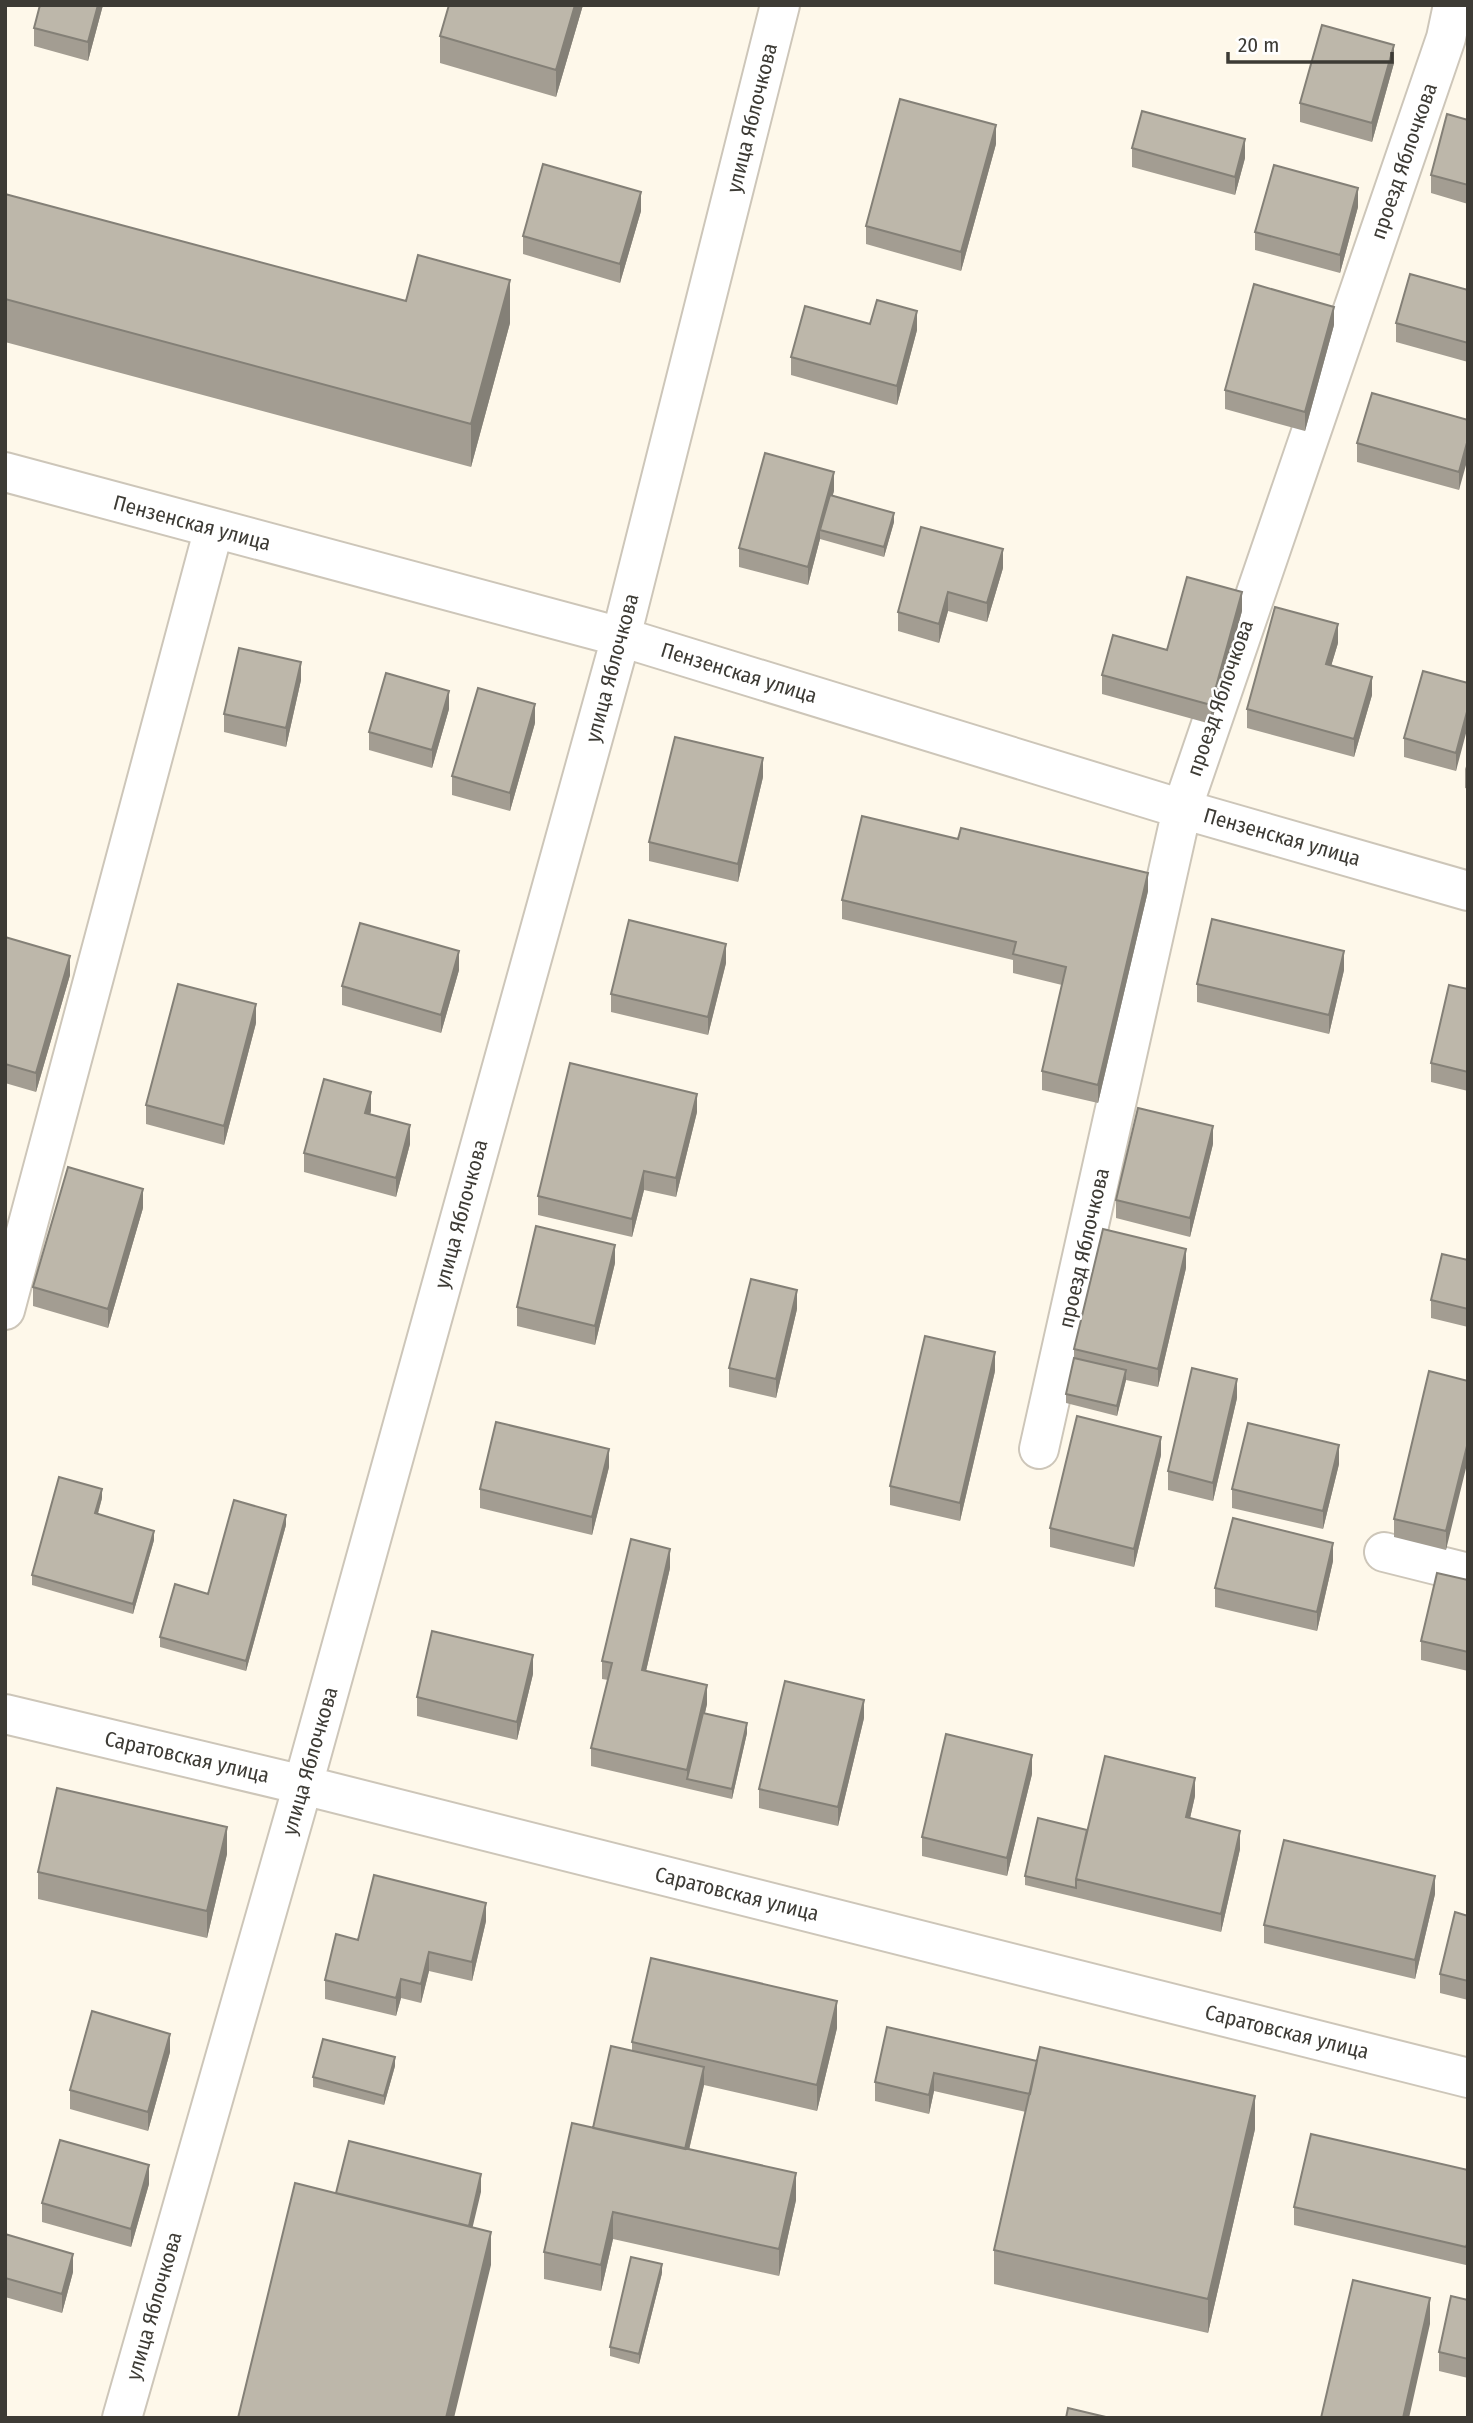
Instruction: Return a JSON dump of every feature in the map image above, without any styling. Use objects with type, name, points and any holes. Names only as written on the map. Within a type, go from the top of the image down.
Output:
[{"type":"street","name":"улица Яблочкова","points":[[122,2418],[303,1785],[621,638],[780,5]]},
{"type":"street","name":"проезд Яблочкова","points":[[1039,1449],[1182,809],[1456,29]]},
{"type":"street","name":"Пензенская улица","points":[[5,472],[621,638],[1182,809],[1468,891]]},
{"type":"street","points":[[5,1310],[214,528]]},
{"type":"street","points":[[1384,1552],[1468,1573]]},
{"type":"street","name":"Саратовская улица","points":[[5,1714],[303,1785],[1468,2078]]},
{"type":"building","points":[[40,5],[98,5],[88,42],[34,28]]},
{"type":"building","points":[[449,5],[575,5],[556,70],[440,36]]},
{"type":"building","points":[[1322,25],[1394,45],[1372,123],[1300,103]]},
{"type":"building","points":[[900,99],[996,125],[961,252],[866,226]]},
{"type":"building","points":[[1142,111],[1245,139],[1235,177],[1132,148]]},
{"type":"building","points":[[1447,114],[1468,120],[1468,185],[1431,175]]},
{"type":"building","points":[[543,164],[641,192],[620,264],[523,236]]},
{"type":"building","points":[[1274,165],[1358,188],[1340,255],[1255,232]]},
{"type":"building","points":[[5,194],[406,301],[418,255],[510,280],[471,424],[5,299]]},
{"type":"building","points":[[1410,274],[1468,290],[1468,343],[1396,323]]},
{"type":"building","points":[[1254,284],[1334,307],[1305,412],[1225,390]]},
{"type":"building","points":[[877,300],[917,311],[897,386],[791,357],[805,306],[870,324]]},
{"type":"building","points":[[1372,393],[1468,420],[1468,439],[1459,472],[1357,443]]},
{"type":"building","points":[[765,453],[834,472],[808,567],[739,548]]},
{"type":"building","points":[[830,495],[894,513],[884,547],[820,530]]},
{"type":"building","points":[[921,527],[1003,549],[987,603],[948,592],[939,624],[898,612]]},
{"type":"building","points":[[1187,577],[1242,592],[1211,705],[1102,675],[1113,635],[1167,650]]},
{"type":"building","points":[[1275,607],[1338,624],[1326,664],[1372,677],[1354,739],[1247,709]]},
{"type":"building","points":[[239,648],[301,662],[286,728],[224,714]]},
{"type":"building","points":[[1423,671],[1468,683],[1468,708],[1456,753],[1404,738]]},
{"type":"building","points":[[386,673],[449,691],[432,750],[369,732]]},
{"type":"building","points":[[478,688],[535,704],[510,793],[452,776]]},
{"type":"building","points":[[675,737],[763,758],[738,864],[649,842]]},
{"type":"building","points":[[862,816],[958,839],[961,828],[1148,873],[1098,1085],[1042,1071],[1066,967],[1013,954],[1016,942],[842,900]]},
{"type":"building","points":[[1212,919],[1344,951],[1329,1015],[1197,984]]},
{"type":"building","points":[[629,920],[726,944],[708,1017],[611,994]]},
{"type":"building","points":[[360,923],[459,951],[441,1015],[342,986]]},
{"type":"building","points":[[5,937],[70,956],[36,1073],[5,1064]]},
{"type":"building","points":[[178,984],[256,1004],[224,1126],[146,1105]]},
{"type":"building","points":[[1449,985],[1468,989],[1468,1072],[1431,1063]]},
{"type":"building","points":[[570,1063],[697,1094],[676,1178],[644,1171],[632,1219],[538,1196]]},
{"type":"building","points":[[324,1079],[371,1092],[365,1113],[410,1125],[396,1178],[304,1153]]},
{"type":"building","points":[[1138,1108],[1213,1126],[1190,1218],[1116,1200]]},
{"type":"building","points":[[68,1167],[143,1189],[108,1309],[33,1287]]},
{"type":"building","points":[[536,1226],[615,1245],[595,1326],[517,1307]]},
{"type":"building","points":[[1103,1229],[1186,1249],[1158,1369],[1074,1349]]},
{"type":"building","points":[[1442,1254],[1468,1260],[1468,1309],[1431,1300]]},
{"type":"building","points":[[751,1279],[797,1290],[776,1379],[729,1368]]},
{"type":"building","points":[[925,1336],[995,1352],[960,1503],[890,1486]]},
{"type":"building","points":[[1074,1358],[1126,1370],[1117,1406],[1066,1394]]},
{"type":"building","points":[[1192,1368],[1237,1379],[1213,1483],[1168,1471]]},
{"type":"building","points":[[1429,1371],[1468,1381],[1468,1442],[1446,1531],[1394,1519]]},
{"type":"building","points":[[1077,1416],[1161,1437],[1134,1549],[1050,1528]]},
{"type":"building","points":[[496,1422],[609,1449],[592,1517],[480,1489]]},
{"type":"building","points":[[1248,1423],[1339,1445],[1323,1511],[1232,1489]]},
{"type":"building","points":[[59,1477],[102,1489],[95,1513],[154,1531],[133,1604],[32,1575]]},
{"type":"building","points":[[234,1500],[286,1515],[246,1661],[160,1637],[175,1584],[208,1594]]},
{"type":"building","points":[[1233,1518],[1333,1543],[1317,1612],[1215,1588]]},
{"type":"building","points":[[631,1539],[670,1549],[642,1670],[707,1685],[687,1770],[591,1748],[612,1663],[602,1661]]},
{"type":"building","points":[[1437,1573],[1468,1580],[1468,1652],[1421,1641]]},
{"type":"building","points":[[432,1631],[533,1655],[517,1722],[417,1697]]},
{"type":"building","points":[[785,1681],[864,1700],[838,1807],[759,1789]]},
{"type":"building","points":[[703,1713],[747,1723],[732,1789],[687,1779]]},
{"type":"building","points":[[946,1734],[1032,1755],[1007,1858],[922,1837]]},
{"type":"building","points":[[1105,1756],[1195,1778],[1186,1817],[1240,1831],[1221,1914],[1076,1879]]},
{"type":"building","points":[[57,1788],[227,1827],[207,1911],[38,1872]]},
{"type":"building","points":[[1038,1818],[1087,1830],[1076,1888],[1025,1876]]},
{"type":"building","points":[[1284,1840],[1435,1876],[1415,1960],[1264,1925]]},
{"type":"building","points":[[374,1875],[486,1903],[472,1962],[429,1952],[421,1984],[401,1979],[396,1998],[325,1980],[336,1934],[358,1940]]},
{"type":"building","points":[[1455,1912],[1468,1916],[1468,1981],[1440,1974]]},
{"type":"building","points":[[651,1958],[837,2001],[817,2085],[632,2042]]},
{"type":"building","points":[[92,2011],[170,2034],[148,2112],[70,2090]]},
{"type":"building","points":[[887,2027],[1037,2061],[1030,2094],[934,2073],[929,2095],[875,2082]]},
{"type":"building","points":[[323,2039],[395,2057],[384,2096],[313,2077]]},
{"type":"building","points":[[611,2046],[704,2067],[685,2149],[593,2128]]},
{"type":"building","points":[[1040,2047],[1255,2096],[1208,2299],[994,2250]]},
{"type":"building","points":[[572,2123],[796,2173],[779,2249],[613,2212],[601,2265],[544,2252]]},
{"type":"building","points":[[1311,2134],[1468,2170],[1466,2247],[1294,2207]]},
{"type":"building","points":[[60,2140],[149,2165],[131,2229],[42,2203]]},
{"type":"building","points":[[349,2141],[481,2174],[469,2226],[336,2193]]},
{"type":"building","points":[[295,2183],[491,2232],[446,2418],[238,2418]]},
{"type":"building","points":[[5,2234],[73,2254],[62,2294],[5,2278]]},
{"type":"building","points":[[631,2257],[662,2264],[639,2354],[610,2347]]},
{"type":"building","points":[[1353,2280],[1430,2298],[1403,2418],[1321,2418]]},
{"type":"building","points":[[1451,2296],[1468,2300],[1468,2359],[1439,2352]]},
{"type":"building","points":[[1068,2408],[1110,2418],[1066,2418]]}]
